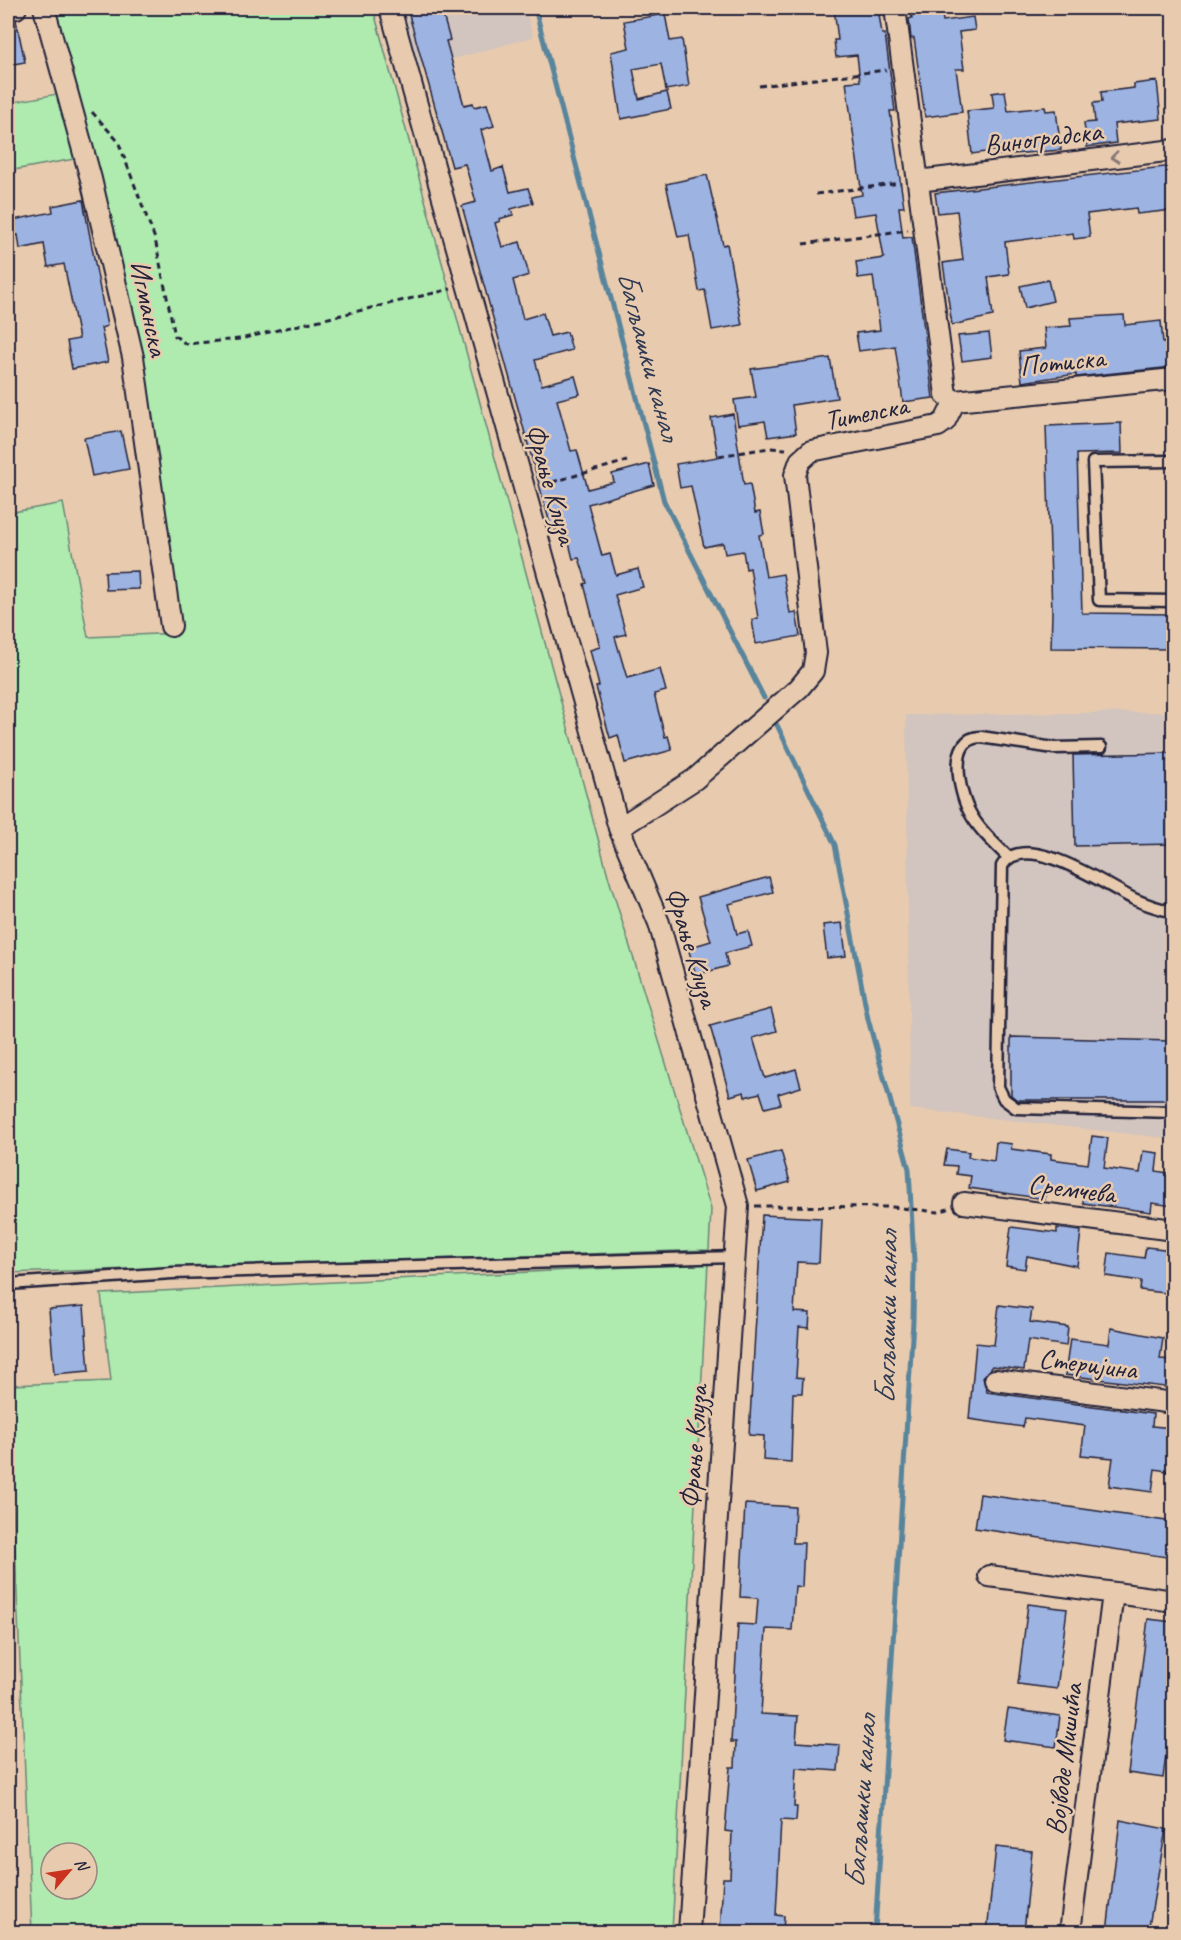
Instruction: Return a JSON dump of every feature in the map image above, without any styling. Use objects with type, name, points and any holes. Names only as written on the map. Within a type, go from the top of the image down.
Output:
[{"type":"street","points":[[8,10],[16,8]]},
{"type":"street","name":"Игманска","points":[[44,8],[91,179],[133,357],[171,626]]},
{"type":"street","name":"Фрање Клуза","points":[[390,8],[620,828],[659,923],[738,1206],[690,1932]]},
{"type":"street","name":"Тителска","points":[[620,828],[695,780],[799,688],[813,671],[816,653],[795,475],[800,462],[812,451],[938,426],[945,421],[955,401],[946,395],[895,8]]},
{"type":"street","name":"Виноградска","points":[[918,181],[1173,150]]},
{"type":"street","name":"Потиска","points":[[955,401],[1173,379]]},
{"type":"street","name":"Сремчева","points":[[964,1203],[1173,1230]]},
{"type":"street","name":"Стеријина","points":[[995,1380],[1173,1403]]},
{"type":"street","points":[[989,1576],[1173,1600]]},
{"type":"street","name":"Војводе Мишића","points":[[1070,1932],[1113,1593]]},
{"type":"lane","points":[[1173,461],[1093,462],[1100,600],[1173,601]]},
{"type":"lane","points":[[1008,857],[976,822],[965,803],[959,767],[960,752],[964,743],[972,738],[981,737],[1054,748],[1101,747]]},
{"type":"lane","points":[[1173,912],[1136,900],[1097,878],[1048,857],[1019,853],[1008,857],[1002,866],[998,1087],[1000,1094],[1016,1108],[1173,1112]]},
{"type":"lane","points":[[8,1284],[172,1273],[734,1257]]},
{"type":"path","points":[[759,86],[903,68]]},
{"type":"path","points":[[86,104],[118,141],[155,239],[175,336],[186,344],[240,339],[467,285]]},
{"type":"path","points":[[816,194],[918,181]]},
{"type":"path","points":[[803,244],[924,228]]},
{"type":"path","points":[[719,456],[769,447],[812,451]]},
{"type":"path","points":[[524,490],[627,461]]},
{"type":"path","points":[[738,1206],[892,1207],[938,1212]]},
{"type":"shaded area","points":[[399,8],[525,8],[533,37],[417,69]]},
{"type":"shaded area","points":[[1173,712],[1173,1139],[910,1109],[906,715]]},
{"type":"green space","points":[[50,8],[373,8],[609,879],[711,1209],[709,1250],[8,1273],[8,513],[63,503],[88,637],[179,633],[164,515],[137,339],[101,180],[66,92]]},
{"type":"green space","points":[[57,94],[80,158],[8,171],[8,103]]},
{"type":"green space","points":[[708,1263],[672,1932],[32,1932],[11,1458],[11,1385],[111,1381],[101,1294]]},
{"type":"building","points":[[407,8],[441,8],[450,40],[446,41],[464,105],[473,103],[474,107],[487,104],[494,126],[481,130],[492,171],[503,167],[510,192],[528,188],[533,203],[511,209],[513,215],[499,219],[500,221],[495,223],[502,247],[520,242],[529,275],[513,280],[523,319],[543,313],[550,336],[567,332],[572,350],[535,360],[542,385],[575,376],[580,394],[557,400],[571,451],[577,450],[588,489],[614,482],[612,474],[649,464],[654,485],[588,504],[602,556],[610,554],[616,575],[638,569],[643,587],[615,595],[626,634],[615,637],[627,678],[660,669],[666,691],[654,694],[665,737],[668,736],[672,750],[625,763],[618,735],[610,738],[596,687],[599,686],[590,650],[600,647],[584,584],[587,583],[579,558],[573,559],[565,527],[552,531],[462,206],[476,202],[465,164],[452,167]]},
{"type":"building","points":[[834,8],[878,8],[882,34],[885,34],[895,111],[890,111],[904,207],[899,207],[903,238],[912,237],[933,398],[903,402],[895,346],[859,351],[856,333],[880,330],[873,276],[858,278],[856,262],[884,258],[876,213],[853,216],[850,197],[862,195],[846,82],[860,81],[857,55],[836,57],[834,40],[838,40]]},
{"type":"building","points":[[941,8],[943,21],[973,17],[975,30],[959,32],[964,69],[956,69],[962,112],[925,117],[914,38],[911,39],[909,19],[912,18],[911,12]]},
{"type":"building","points":[[665,14],[670,41],[682,39],[689,86],[666,90],[661,64],[633,69],[639,99],[667,92],[671,109],[621,119],[611,52],[629,48],[624,21]]},
{"type":"building","points":[[16,20],[25,62],[8,65],[8,22]]},
{"type":"building","points":[[1157,81],[1161,119],[1114,124],[1116,143],[1087,147],[1084,123],[1095,122],[1093,103],[1102,102],[1101,92],[1134,88],[1134,84]]},
{"type":"building","points":[[1005,91],[1008,111],[1045,107],[1046,111],[1056,110],[1061,150],[999,155],[999,150],[972,154],[967,111],[994,108],[992,93]]},
{"type":"building","points":[[1173,166],[1173,210],[1137,214],[1136,208],[1087,214],[1090,237],[1074,239],[1073,233],[1005,242],[1009,274],[988,277],[993,316],[952,325],[943,263],[963,260],[957,211],[938,213],[935,193]]},
{"type":"building","points":[[707,175],[723,245],[727,244],[742,325],[712,330],[705,290],[699,291],[689,235],[678,237],[666,184]]},
{"type":"building","points":[[83,200],[107,326],[101,328],[108,362],[72,369],[67,341],[79,339],[64,264],[48,267],[44,244],[20,249],[18,235],[8,237],[8,221],[53,212],[52,206]]},
{"type":"building","points":[[1048,280],[1053,301],[1025,308],[1020,286]]},
{"type":"building","points":[[1124,315],[1125,325],[1161,321],[1163,343],[1173,342],[1173,367],[1076,377],[1076,374],[1022,382],[1019,351],[1046,348],[1044,328],[1071,326],[1070,318]]},
{"type":"building","points":[[989,333],[992,357],[962,361],[958,336]]},
{"type":"building","points":[[830,358],[837,398],[792,405],[796,433],[768,437],[765,421],[738,425],[734,400],[756,397],[751,369]]},
{"type":"building","points":[[733,414],[744,485],[750,484],[755,513],[760,512],[764,534],[759,535],[766,577],[783,574],[790,613],[796,612],[800,636],[756,644],[752,620],[758,618],[750,568],[746,569],[743,551],[725,554],[723,543],[704,547],[691,486],[680,488],[676,464],[718,457],[711,418]]},
{"type":"building","points":[[1121,423],[1122,453],[1077,454],[1082,613],[1173,614],[1173,649],[1051,648],[1046,426]]},
{"type":"building","points":[[121,431],[129,469],[92,476],[84,438]]},
{"type":"building","points":[[138,571],[139,589],[106,590],[105,572]]},
{"type":"building","points":[[1173,753],[1173,844],[1075,846],[1073,755]]},
{"type":"building","points":[[769,877],[773,892],[729,904],[737,934],[748,931],[752,946],[725,953],[728,966],[696,975],[688,948],[711,941],[698,897]]},
{"type":"building","points":[[842,923],[846,956],[827,958],[823,925]]},
{"type":"building","points":[[771,1009],[777,1031],[753,1038],[765,1078],[796,1069],[801,1087],[778,1094],[781,1104],[765,1108],[760,1093],[745,1097],[744,1092],[730,1096],[710,1026]]},
{"type":"building","points":[[1011,1037],[1173,1041],[1173,1100],[1017,1100],[1011,1095]]},
{"type":"building","points":[[1092,1136],[1108,1138],[1104,1168],[1140,1173],[1143,1151],[1158,1153],[1156,1171],[1173,1174],[1173,1206],[1152,1203],[1151,1212],[1083,1203],[1084,1193],[1047,1188],[1045,1199],[969,1188],[971,1176],[956,1174],[957,1166],[944,1165],[947,1149],[969,1152],[968,1157],[994,1161],[996,1142],[1012,1144],[1011,1149],[1051,1154],[1051,1159],[1088,1164]]},
{"type":"building","points":[[781,1151],[790,1182],[757,1191],[748,1160]]},
{"type":"building","points":[[762,1215],[821,1218],[819,1263],[797,1262],[794,1312],[810,1313],[809,1328],[799,1327],[796,1377],[803,1378],[802,1393],[793,1393],[791,1462],[763,1460],[764,1436],[749,1435]]},
{"type":"building","points":[[1011,1227],[1057,1233],[1057,1228],[1081,1231],[1077,1266],[1027,1256],[1025,1269],[1006,1266]]},
{"type":"building","points":[[1146,1247],[1173,1250],[1173,1294],[1140,1290],[1141,1281],[1106,1276],[1109,1253],[1144,1258]]},
{"type":"building","points":[[999,1305],[1032,1309],[1030,1322],[1068,1327],[1066,1346],[1028,1340],[1024,1370],[992,1366],[983,1378],[987,1392],[1153,1414],[1152,1426],[1173,1428],[1169,1454],[1173,1454],[1173,1472],[1155,1469],[1152,1492],[1109,1486],[1113,1458],[1081,1455],[1085,1426],[1025,1418],[1023,1427],[969,1419],[976,1343],[994,1345]]},
{"type":"building","points":[[84,1306],[89,1371],[54,1374],[49,1309]]},
{"type":"building","points":[[1111,1328],[1163,1338],[1160,1359],[1173,1360],[1173,1388],[1065,1375],[1070,1339],[1109,1344]]},
{"type":"building","points":[[980,1494],[1173,1522],[1173,1558],[975,1528]]},
{"type":"building","points":[[745,1504],[795,1507],[793,1543],[804,1543],[802,1587],[795,1586],[792,1630],[766,1629],[761,1714],[798,1716],[796,1742],[840,1745],[838,1771],[796,1768],[794,1807],[797,1807],[796,1821],[781,1820],[776,1915],[784,1916],[783,1932],[720,1932],[723,1878],[730,1878],[732,1832],[725,1831],[730,1767],[735,1767],[736,1742],[731,1742],[738,1624],[756,1625],[758,1598],[740,1597]]},
{"type":"building","points":[[1028,1604],[1067,1609],[1057,1689],[1018,1684]]},
{"type":"building","points":[[1148,1619],[1173,1622],[1173,1701],[1163,1778],[1128,1773]]},
{"type":"building","points":[[1008,1709],[1060,1716],[1056,1747],[1003,1740]]},
{"type":"building","points":[[1120,1820],[1166,1829],[1148,1932],[1107,1932]]},
{"type":"building","points":[[996,1847],[1032,1851],[1024,1932],[987,1932]]},
{"type":"waterway","name":"Багљашки канал","points":[[535,8],[664,501],[764,698]]},
{"type":"waterway","name":"Багљашки канал","points":[[777,725],[835,845],[868,1019],[909,1169],[914,1262],[913,1321],[875,1932]]}]
